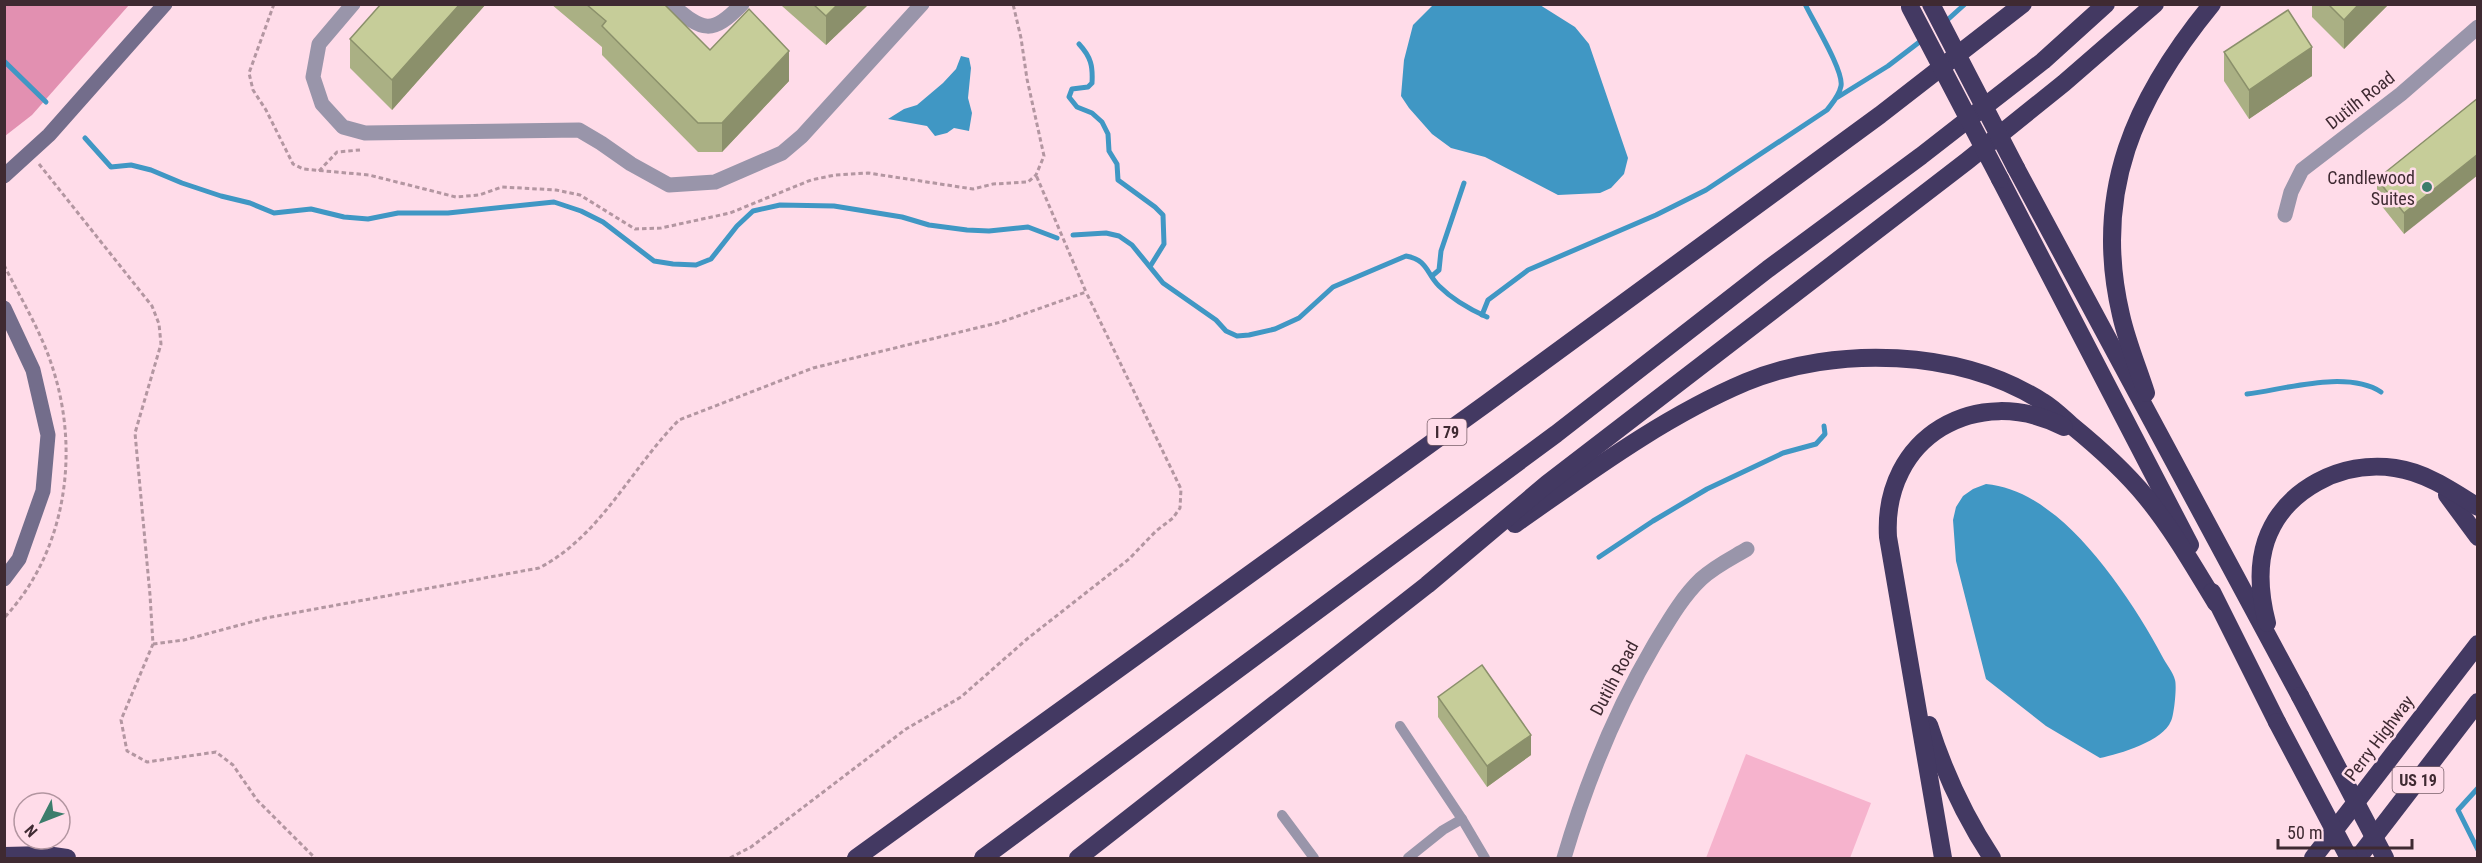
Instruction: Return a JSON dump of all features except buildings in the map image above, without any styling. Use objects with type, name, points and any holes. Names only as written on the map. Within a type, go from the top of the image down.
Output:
[{"type":"highway","points":[[1931,4],[2016,168],[2158,429],[2385,858]]},
{"type":"highway","name":"I 79","points":[[858,856],[1487,403],[1880,115],[2023,4]]},
{"type":"highway","points":[[983,858],[1556,434],[1768,269],[1921,156],[2043,61],[2106,4]]},
{"type":"highway","points":[[1078,858],[1427,585],[1556,477],[1976,154],[2064,83],[2155,4]]},
{"type":"highway","points":[[2158,429],[2121,317],[2114,279],[2112,248],[2114,212],[2121,167],[2144,103],[2172,56],[2212,4]]},
{"type":"highway","points":[[1910,6],[2181,523],[2216,603],[2349,858]]},
{"type":"highway","points":[[1427,585],[1638,441],[1728,390],[1803,365],[1844,358],[1889,358],[1945,365],[1984,375],[2045,403],[2116,464],[2146,497],[2216,603]]},
{"type":"highway","points":[[1943,858],[1887,521],[1892,489],[1907,460],[1917,447],[1929,435],[1957,418],[1993,410],[2015,411],[2044,418],[2087,439]]},
{"type":"highway","points":[[2282,661],[2263,608],[2260,574],[2265,542],[2276,521],[2290,503],[2315,483],[2331,475],[2364,467],[2402,469],[2436,482],[2478,507]]},
{"type":"highway","points":[[2436,482],[2460,510],[2478,537]]},
{"type":"highway","name":"Perry Highway","points":[[2313,858],[2478,644]]},
{"type":"highway","points":[[1908,657],[1934,739],[1952,785],[1977,835],[1992,858]]},
{"type":"highway","name":"US 19","points":[[2358,858],[2478,702]]},
{"type":"highway","points":[[4,856],[46,855],[67,858]]},
{"type":"street","points":[[5,176],[31,153],[165,4]]},
{"type":"street","points":[[353,4],[319,44],[313,77],[322,104],[343,127],[365,133],[579,130],[631,164],[669,185],[715,182],[782,153],[802,136],[922,4]]},
{"type":"street","points":[[671,4],[690,20],[708,27],[723,24],[742,4]]},
{"type":"street","name":"Dutilh Road","points":[[2285,215],[2295,181],[2311,161],[2394,100],[2478,27]]},
{"type":"street","points":[[4,308],[33,370],[48,435],[43,491],[19,559],[4,579]]},
{"type":"street","name":"Dutilh Road","points":[[1564,858],[1598,756],[1613,721],[1647,656],[1692,587],[1717,566],[1747,549]]},
{"type":"lane","points":[[1400,726],[1485,858]]},
{"type":"lane","points":[[1282,815],[1314,858]]},
{"type":"lane","points":[[1408,858],[1462,819]]},
{"type":"path","points":[[319,171],[337,152],[362,150]]},
{"type":"path","points":[[31,153],[152,306],[159,324],[161,344],[135,433],[153,644],[121,720],[127,751],[147,762],[216,752],[233,765],[257,800],[315,858]]},
{"type":"path","points":[[730,858],[751,847],[906,729],[960,697],[1027,639],[1129,559],[1156,531],[1173,518],[1180,508],[1181,489],[1086,292],[1036,175]]},
{"type":"path","points":[[153,644],[184,640],[266,618],[539,568],[571,547],[624,489],[664,435],[679,420],[813,368],[1001,322],[1086,292]]},
{"type":"shaded area","points":[[5,4],[129,5],[32,115],[5,136]]},
{"type":"shaded area","points":[[1746,754],[1871,803],[1850,858],[1706,858]]},
{"type":"water","points":[[1434,4],[1540,5],[1575,27],[1589,44],[1628,158],[1624,174],[1611,188],[1600,193],[1558,195],[1485,157],[1451,148],[1432,134],[1401,96],[1404,60],[1413,25]]},
{"type":"water","points":[[961,56],[969,58],[971,68],[968,98],[972,113],[969,131],[954,128],[947,133],[935,136],[927,126],[888,119],[904,109],[917,105],[943,83],[956,69]]},
{"type":"water","points":[[1986,484],[2011,489],[2026,496],[2064,523],[2097,557],[2127,598],[2175,680],[2172,718],[2159,735],[2140,746],[2100,758],[2046,726],[1986,679],[1956,561],[1953,520],[1956,507],[1963,496]]},
{"type":"waterway","points":[[1482,315],[1488,300],[1528,270],[1656,215],[1706,190],[1827,110],[1839,93],[1841,79],[1833,58],[1805,4]]},
{"type":"waterway","points":[[1944,23],[1965,4]]},
{"type":"waterway","points":[[1838,97],[1888,66],[1922,40]]},
{"type":"waterway","points":[[1079,44],[1090,62],[1092,83],[1088,87],[1072,89],[1069,97],[1077,107],[1092,113],[1102,122],[1108,134],[1109,151],[1117,164],[1118,180],[1163,215],[1164,244],[1151,265]]},
{"type":"waterway","points":[[4,61],[46,102]]},
{"type":"waterway","points":[[85,138],[111,167],[131,165],[151,170],[182,183],[250,203],[274,213],[311,209],[344,217],[368,219],[398,213],[448,213],[554,202],[581,211],[603,222],[654,261],[673,264],[696,265],[711,259],[737,226],[753,211],[780,205],[834,206],[902,217],[929,225],[967,230],[989,231],[1028,227],[1057,238]]},
{"type":"waterway","points":[[1432,276],[1439,270],[1441,251],[1464,183]]},
{"type":"waterway","points":[[1073,235],[1106,233],[1119,236],[1132,245],[1163,283],[1216,320],[1226,331],[1237,336],[1275,329],[1299,318],[1333,287],[1406,256],[1423,264],[1439,286],[1450,296],[1487,317]]},
{"type":"waterway","points":[[2247,394],[2298,385],[2334,382],[2351,382],[2381,392]]},
{"type":"waterway","points":[[1599,557],[1707,489],[1783,453],[1816,444],[1825,434],[1824,426]]},
{"type":"waterway","points":[[2478,788],[2458,810],[2478,850]]},
{"type":"place","name":"Candlewood Suites","points":[[2427,187]]}]
